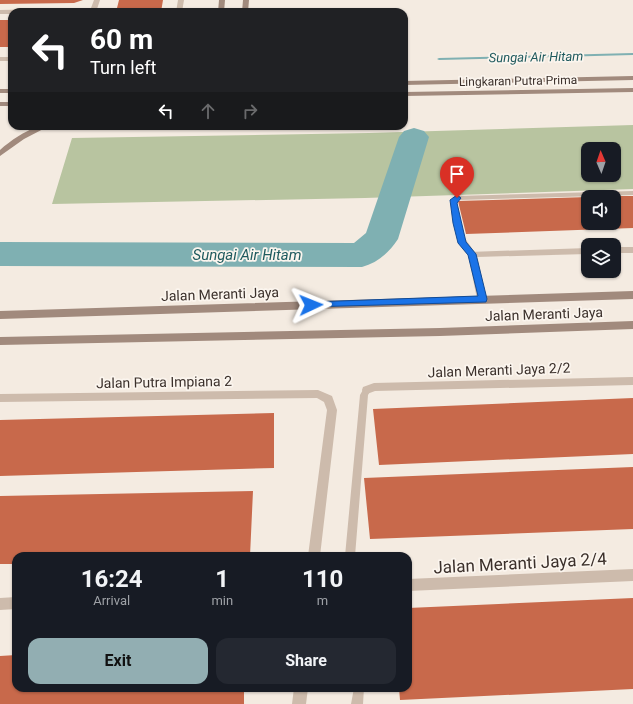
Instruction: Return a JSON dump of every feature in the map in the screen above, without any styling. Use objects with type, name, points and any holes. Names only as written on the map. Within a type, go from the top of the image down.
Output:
[{"type":"street","name":"Lingkaran Putra Prima","points":[[408,83],[633,78]]},
{"type":"street","name":"Lingkaran Putra Prima","points":[[408,94],[633,90]]},
{"type":"street","points":[[0,154],[13,142],[34,130]]},
{"type":"street","points":[[621,250],[633,250]]},
{"type":"street","points":[[482,299],[472,254],[581,251]]},
{"type":"street","name":"Jalan Meranti Jaya","points":[[0,315],[633,295]]},
{"type":"street","name":"Jalan Meranti Jaya","points":[[0,341],[440,332],[633,325]]},
{"type":"street","name":"Jalan Meranti Jaya 2/2","points":[[367,390],[374,388],[633,381]]},
{"type":"street","name":"Jalan Putra Impiana 2","points":[[0,398],[318,394],[328,399],[332,410],[314,552]]},
{"type":"street","name":"Jalan Meranti Jaya 2/4","points":[[412,585],[633,575]]},
{"type":"street","points":[[0,604],[12,603]]},
{"type":"street","points":[[299,704],[300,692]]},
{"type":"lane","points":[[472,254],[462,243],[454,203],[454,200],[457,198],[633,193]]},
{"type":"lane","points":[[350,552],[364,395],[367,390]]},
{"type":"lane","points":[[358,704],[359,692]]},
{"type":"green space","points":[[633,125],[633,189],[365,198],[52,204],[72,138],[369,133]]},
{"type":"building","points":[[0,0],[83,0],[74,3],[0,4]]},
{"type":"building","points":[[119,0],[163,0],[162,8],[117,8]]},
{"type":"building","points":[[0,20],[8,20],[8,47],[0,47]]},
{"type":"building","points":[[621,196],[633,196],[633,228],[621,228]]},
{"type":"building","points":[[581,197],[581,230],[466,234],[458,201]]},
{"type":"building","points":[[633,398],[633,454],[379,465],[373,409]]},
{"type":"building","points":[[274,413],[274,468],[0,476],[0,420]]},
{"type":"building","points":[[633,467],[633,529],[370,539],[364,478]]},
{"type":"building","points":[[253,491],[250,552],[12,552],[12,564],[0,564],[0,496]]},
{"type":"building","points":[[633,598],[633,689],[400,700],[399,692],[412,692],[412,608]]},
{"type":"building","points":[[12,655],[12,692],[244,692],[244,704],[0,704],[0,656]]},
{"type":"waterway","name":"Sungai Air Hitam","points":[[439,59],[633,54]]},
{"type":"waterway","name":"Sungai Air Hitam","points":[[0,254],[362,255],[381,239],[414,137]]},
{"type":"route","points":[[311,305],[482,299],[472,254],[462,243],[457,223],[454,203],[454,200],[457,198]]}]
